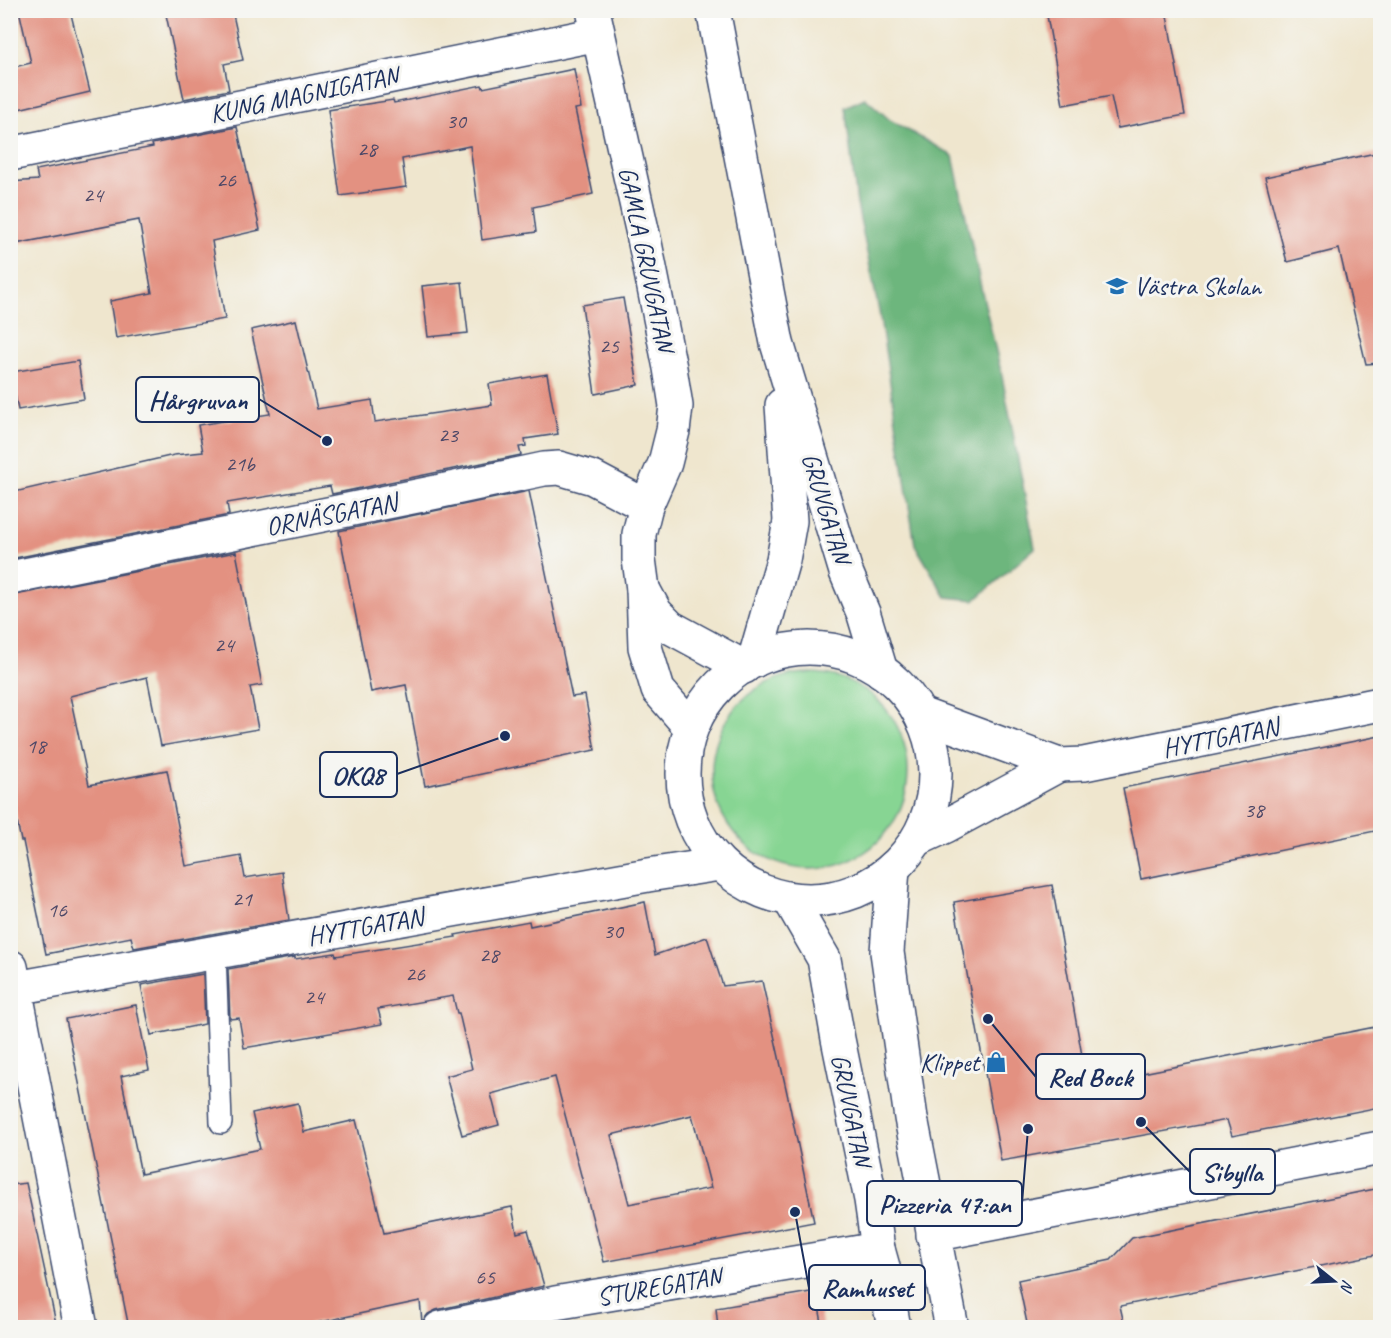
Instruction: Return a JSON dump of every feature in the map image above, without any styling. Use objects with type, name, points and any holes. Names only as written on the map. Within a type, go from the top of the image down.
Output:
[{"type":"street","name":"GRUVGATAN","points":[[714,10],[777,343],[846,572],[864,615],[881,671]]},
{"type":"street","name":"KUNG MAGNIGATAN","points":[[10,154],[595,22]]},
{"type":"street","name":"GAMLA GRUVGATAN","points":[[595,22],[645,243],[676,406],[665,463],[646,506],[639,534],[645,647],[658,690],[691,728]]},
{"type":"street","name":"GRUVGATAN","points":[[749,664],[783,560],[790,521],[777,343]]},
{"type":"street","name":"ORNÄSGATAN","points":[[10,578],[544,469],[559,468],[592,478],[646,506]]},
{"type":"street","points":[[643,589],[656,614],[670,627],[749,664]]},
{"type":"street","points":[[797,649],[840,652],[862,660],[881,671],[903,690],[920,714],[930,738],[934,764],[934,790],[928,815],[918,839],[893,868],[845,896],[790,900],[765,893],[741,881],[720,864],[704,846],[685,801],[682,776],[684,752],[698,714],[718,687],[730,676],[749,664],[775,653],[797,649]]},
{"type":"street","name":"HYTTGATAN","points":[[920,714],[1059,765],[1084,764],[1380,704]]},
{"type":"street","name":"HYTTGATAN","points":[[918,839],[1059,765]]},
{"type":"street","name":"HYTTGATAN","points":[[12,981],[215,952],[720,864]]},
{"type":"street","points":[[893,868],[887,952],[910,1118],[952,1328]]},
{"type":"street","name":"GRUVGATAN","points":[[790,900],[824,959],[894,1328]]},
{"type":"street","points":[[12,981],[81,1328]]},
{"type":"street","points":[[933,1235],[1380,1148]]},
{"type":"street","name":"STUREGATAN","points":[[440,1328],[555,1304],[878,1249]]},
{"type":"lane","points":[[215,952],[220,1123]]},
{"type":"green space","points":[[865,98],[890,120],[953,156],[1002,376],[1035,548],[975,600],[946,597],[915,545],[879,311],[857,204],[845,107]]},
{"type":"green space","points":[[820,673],[848,680],[865,689],[880,701],[892,716],[901,733],[907,752],[907,790],[901,809],[892,826],[880,841],[865,853],[848,862],[829,868],[800,869],[772,862],[755,853],[740,841],[728,826],[719,809],[713,790],[712,761],[719,733],[728,716],[740,701],[755,689],[772,680],[791,674]]},
{"type":"building","points":[[19,10],[70,10],[90,92],[10,111],[10,68],[31,63]]},
{"type":"building","points":[[165,10],[232,10],[243,60],[224,64],[229,90],[184,99]]},
{"type":"building","points":[[1046,10],[1166,10],[1185,115],[1118,128],[1111,96],[1063,105]]},
{"type":"building","points":[[574,69],[581,108],[575,109],[593,194],[533,207],[536,232],[482,240],[470,146],[402,159],[406,187],[340,196],[328,110],[393,100],[394,103]]},
{"type":"building","points":[[237,127],[260,230],[212,241],[225,319],[116,338],[110,301],[152,293],[139,220],[10,245],[10,182],[38,180],[36,170],[153,147],[152,144]]},
{"type":"building","points":[[1380,152],[1380,363],[1366,364],[1339,249],[1287,262],[1265,177]]},
{"type":"building","points":[[462,282],[468,333],[428,337],[422,286]]},
{"type":"building","points":[[623,298],[638,385],[595,394],[582,305]]},
{"type":"building","points":[[296,320],[317,409],[372,400],[375,422],[492,405],[489,384],[547,374],[558,434],[525,439],[526,446],[519,447],[521,455],[332,494],[330,486],[227,503],[229,515],[10,559],[10,493],[174,455],[203,452],[198,425],[270,414],[251,330]]},
{"type":"building","points":[[78,361],[84,399],[18,410],[11,372]]},
{"type":"building","points":[[529,491],[572,697],[585,695],[595,750],[425,786],[406,685],[371,692],[339,531]]},
{"type":"building","points":[[236,552],[262,685],[250,687],[258,729],[161,746],[147,677],[70,696],[89,785],[167,770],[186,866],[241,856],[245,878],[282,872],[289,920],[134,948],[131,937],[46,954],[10,788],[10,596]]},
{"type":"building","points":[[1380,736],[1380,830],[1141,879],[1123,788]]},
{"type":"building","points":[[1052,885],[1087,1084],[1380,1026],[1380,1107],[1232,1136],[1227,1120],[1001,1161],[954,902]]},
{"type":"building","points":[[645,902],[655,955],[707,937],[723,986],[762,981],[814,1222],[604,1262],[555,1077],[491,1094],[499,1125],[462,1135],[446,1076],[472,1069],[453,996],[378,1009],[382,1024],[244,1048],[239,1018],[230,1019],[228,969],[295,957],[295,959],[335,953],[336,956],[456,937],[455,935],[529,921],[530,926]],"holes":[[[692,1115],[711,1188],[629,1204],[611,1135]]]},
{"type":"building","points":[[203,974],[205,1024],[151,1035],[141,985]]},
{"type":"building","points":[[136,1005],[149,1070],[121,1076],[141,1174],[260,1149],[252,1113],[298,1103],[304,1132],[356,1120],[384,1233],[512,1207],[517,1233],[528,1230],[544,1286],[436,1310],[428,1314],[422,1322],[420,1301],[293,1328],[129,1328],[66,1019]]},
{"type":"building","points":[[26,1183],[57,1328],[10,1328],[10,1185]]},
{"type":"building","points":[[1380,1188],[1380,1254],[1120,1306],[1125,1328],[1028,1328],[1018,1280],[1111,1260],[1132,1238]]},
{"type":"building","points":[[816,1291],[823,1328],[718,1328],[716,1308]]},
{"type":"place","name":"Västra Skolan","points":[[1117,286]]},
{"type":"place","name":"Hårgruvan","points":[[327,441]]},
{"type":"place","name":"OKQ8","points":[[505,736]]},
{"type":"place","name":"Red Bock","points":[[988,1019]]},
{"type":"place","name":"Klippet","points":[[996,1062]]},
{"type":"place","name":"Sibylla","points":[[1141,1122]]},
{"type":"place","name":"Pizzeria 47:an","points":[[1028,1129]]},
{"type":"place","name":"Ramhuset","points":[[795,1212]]}]
